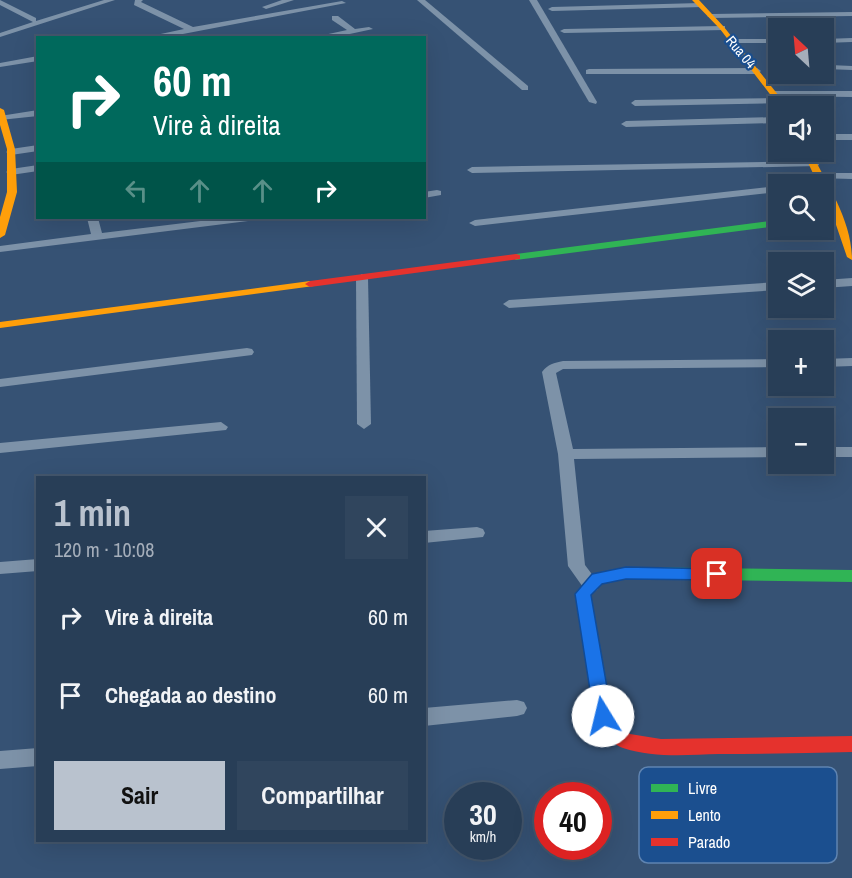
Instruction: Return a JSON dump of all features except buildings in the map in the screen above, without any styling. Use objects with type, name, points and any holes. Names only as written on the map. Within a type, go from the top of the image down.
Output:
[{"type":"street","points":[[0,35],[111,0]]},
{"type":"street","points":[[139,0],[137,3],[187,28],[342,3]]},
{"type":"street","points":[[154,36],[290,0]]},
{"type":"street","points":[[421,0],[525,88]]},
{"type":"street","points":[[533,0],[593,102]]},
{"type":"street","points":[[0,2],[33,20]]},
{"type":"street","points":[[552,9],[698,2]]},
{"type":"street","name":"Rua 04","points":[[698,2],[722,28],[776,96]]},
{"type":"street","points":[[711,16],[852,14]]},
{"type":"street","points":[[335,18],[354,32]]},
{"type":"street","points":[[564,31],[722,28]]},
{"type":"street","points":[[327,36],[369,30]]},
{"type":"street","points":[[834,40],[852,40]]},
{"type":"street","points":[[732,41],[768,41]]},
{"type":"street","points":[[0,65],[36,58]]},
{"type":"street","points":[[834,68],[852,68]]},
{"type":"street","points":[[589,72],[757,71]]},
{"type":"street","points":[[831,96],[852,94]]},
{"type":"street","points":[[634,103],[768,101]]},
{"type":"street","points":[[0,235],[12,192],[1,113],[36,113]]},
{"type":"street","points":[[626,124],[768,120]]},
{"type":"street","points":[[834,137],[852,137]]},
{"type":"street","points":[[7,150],[36,148]]},
{"type":"street","points":[[11,172],[36,168]]},
{"type":"street","points":[[472,170],[816,172],[852,176]]},
{"type":"street","points":[[816,172],[838,216],[852,257]]},
{"type":"street","points":[[476,223],[768,190]]},
{"type":"street","points":[[426,195],[437,193]]},
{"type":"street","points":[[834,217],[838,216]]},
{"type":"street","points":[[93,219],[97,237]]},
{"type":"street","points":[[0,249],[240,219]]},
{"type":"street","points":[[0,326],[768,224]]},
{"type":"street","points":[[362,278],[364,423]]},
{"type":"street","points":[[834,283],[852,282]]},
{"type":"street","points":[[509,304],[768,287]]},
{"type":"street","points":[[0,383],[248,352]]},
{"type":"street","points":[[834,363],[852,362]]},
{"type":"street","points":[[591,585],[577,566],[566,454],[549,372],[563,365],[768,363]]},
{"type":"street","points":[[0,448],[220,427]]},
{"type":"street","points":[[566,454],[768,452]]},
{"type":"street","points":[[834,452],[852,452]]},
{"type":"street","points":[[426,537],[477,533]]},
{"type":"street","points":[[0,568],[36,565]]},
{"type":"street","points":[[852,576],[626,573],[597,579],[583,594],[603,716],[625,741],[661,747],[852,744]]},
{"type":"street","points":[[426,717],[518,708]]},
{"type":"street","points":[[0,760],[36,757]]},
{"type":"traffic: fast","points":[[516,257],[768,224]]},
{"type":"traffic: fast","points":[[600,697],[583,594],[598,578],[626,573],[852,576]]},
{"type":"traffic: slow","points":[[695,0],[722,28],[775,96]]},
{"type":"traffic: slow","points":[[0,110],[11,149],[12,192],[0,235]]},
{"type":"traffic: slow","points":[[812,162],[838,216],[852,257]]},
{"type":"traffic: slow","points":[[0,325],[310,284]]},
{"type":"traffic: jam","points":[[310,284],[516,257]]},
{"type":"traffic: jam","points":[[600,697],[603,716],[625,741],[661,747],[852,744]]},
{"type":"route","points":[[603,716],[583,594],[597,579],[626,573],[717,574]]}]
